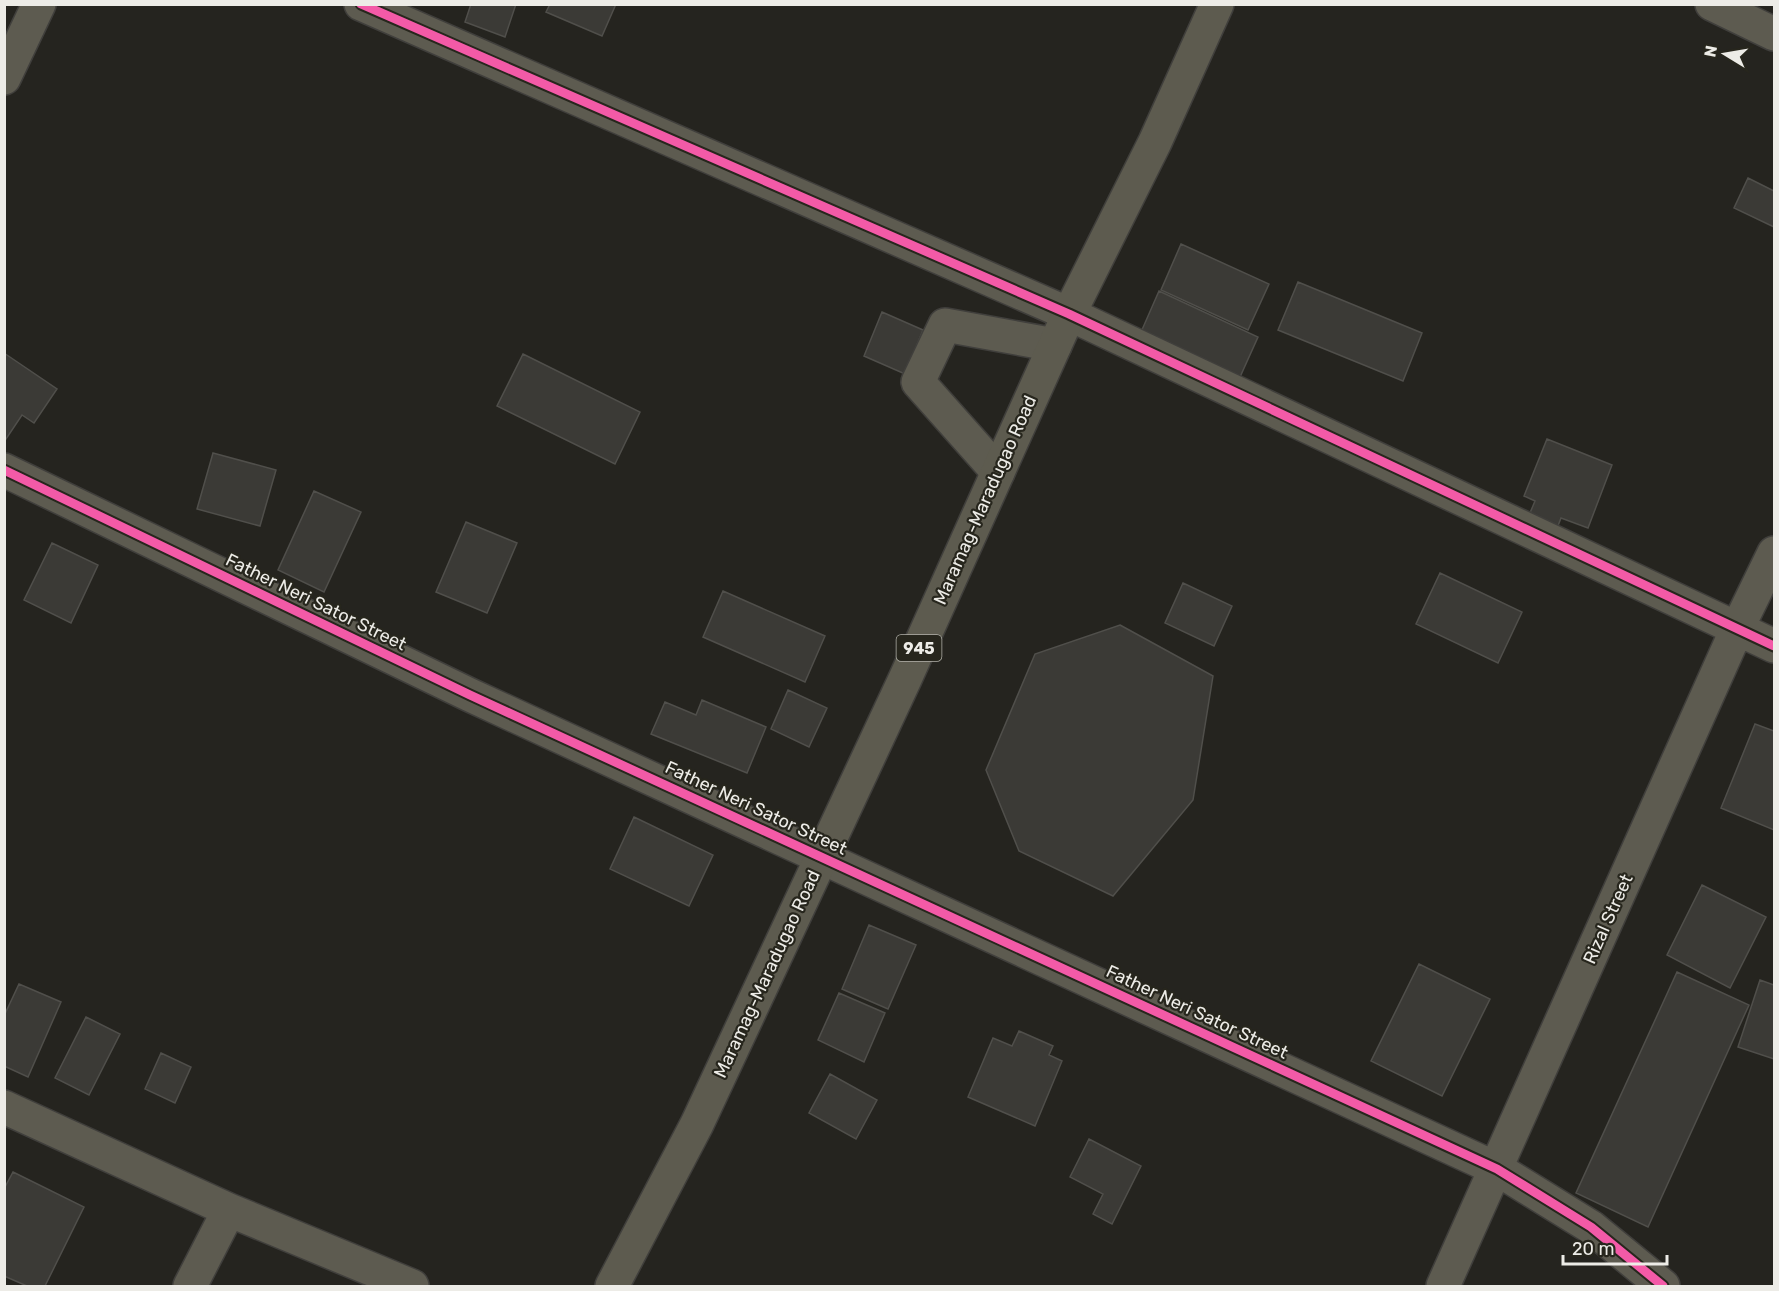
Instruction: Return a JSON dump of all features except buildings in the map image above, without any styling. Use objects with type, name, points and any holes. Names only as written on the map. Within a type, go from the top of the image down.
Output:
[{"type":"main road","name":"Maramag-Maradugao Road","points":[[612,1287],[697,1124],[822,857],[1069,314],[1155,142],[1217,4]]},
{"type":"street","points":[[4,78],[39,4]]},
{"type":"street","points":[[360,4],[1069,314],[1774,646]]},
{"type":"street","points":[[1712,4],[1774,34]]},
{"type":"street","points":[[998,472],[918,382],[945,325],[1055,345]]},
{"type":"street","name":"Father Neri Sator Street","points":[[4,470],[470,695],[1497,1169],[1591,1227],[1663,1287]]},
{"type":"street","name":"Rizal Street","points":[[1443,1287],[1737,629],[1774,553]]},
{"type":"street","points":[[4,1107],[229,1210],[412,1287]]},
{"type":"street","points":[[190,1287],[229,1210]]},
{"type":"cycle path","points":[[361,4],[1069,314],[1774,646]]},
{"type":"cycle path","points":[[4,470],[470,695],[1497,1169],[1591,1227],[1663,1286]]}]
